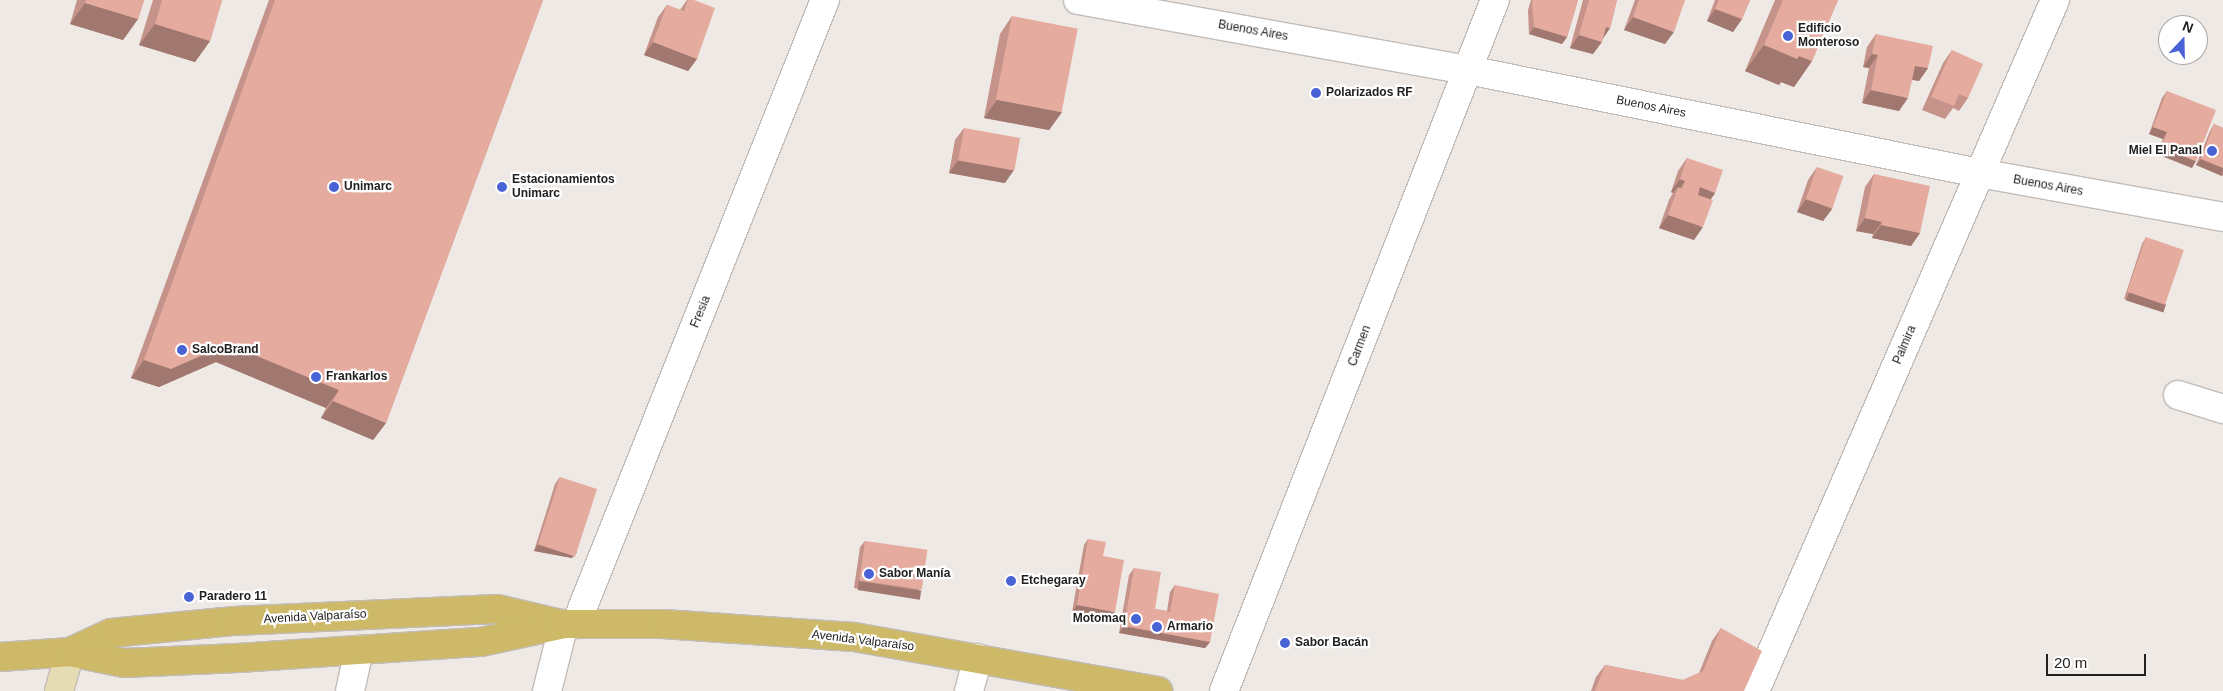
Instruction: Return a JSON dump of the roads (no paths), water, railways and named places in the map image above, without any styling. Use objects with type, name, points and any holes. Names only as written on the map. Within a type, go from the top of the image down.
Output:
[{"type":"main road","name":"Avenida Valparaíso","points":[[70,652],[112,633],[234,621],[497,609],[570,624],[708,625],[835,636],[978,658],[1158,691]]},
{"type":"main road","name":"Avenida Valparaíso","points":[[0,657],[70,652],[124,663],[359,650],[481,642],[570,624]]},
{"type":"street","name":"Fresia","points":[[547,691],[570,624],[825,0]]},
{"type":"street","name":"Buenos Aires","points":[[1078,0],[1468,70],[1979,173],[2223,217]]},
{"type":"street","name":"Carmen","points":[[1224,691],[1495,0]]},
{"type":"street","name":"Palmira","points":[[1756,691],[2054,0]]},
{"type":"street","points":[[2178,395],[2223,409]]},
{"type":"street","points":[[350,691],[359,650]]},
{"type":"street","points":[[59,691],[70,652]]},
{"type":"street","points":[[970,691],[978,658]]},
{"type":"place","name":"Edificio Monteroso","points":[[1788,36]]},
{"type":"place","name":"Polarizados RF","points":[[1316,93]]},
{"type":"place","name":"Miel El Panal","points":[[2212,151]]},
{"type":"place","name":"Unimarc","points":[[334,187]]},
{"type":"place","name":"Estacionamientos Unimarc","points":[[502,187]]},
{"type":"place","name":"SalcoBrand","points":[[182,350]]},
{"type":"place","name":"Frankarlos","points":[[316,377]]},
{"type":"place","name":"Sabor Manía","points":[[869,574]]},
{"type":"place","name":"Etchegaray","points":[[1011,581]]},
{"type":"place","name":"Paradero 11","points":[[189,597]]},
{"type":"place","name":"Motomaq","points":[[1136,619]]},
{"type":"place","name":"Armario","points":[[1157,627]]},
{"type":"place","name":"Sabor Bacán","points":[[1285,643]]}]
